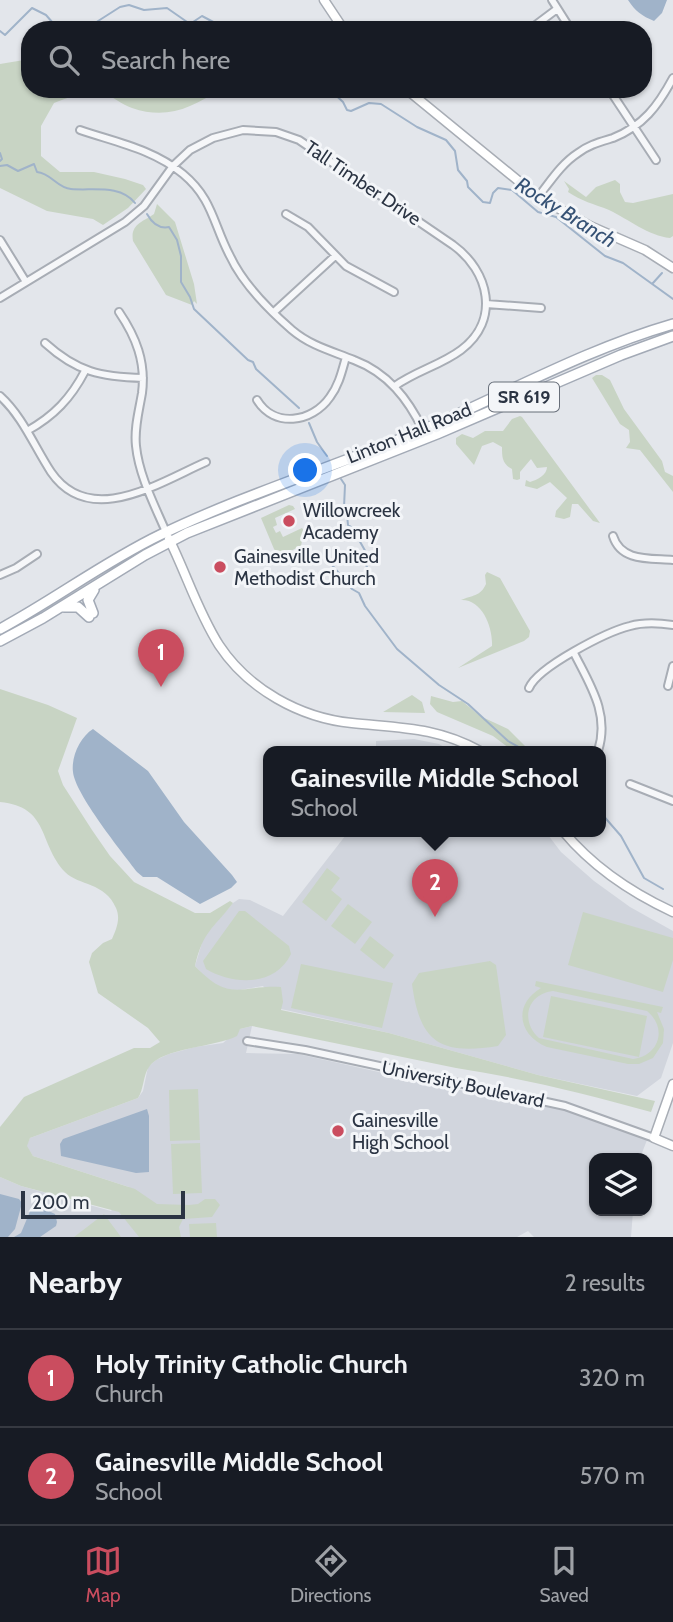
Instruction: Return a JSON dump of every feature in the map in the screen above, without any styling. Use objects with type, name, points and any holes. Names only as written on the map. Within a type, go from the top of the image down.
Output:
[{"type":"main road","name":"Linton Hall Road","points":[[424,434],[577,360],[673,324]]},
{"type":"main road","name":"Linton Hall Road","points":[[0,640],[59,608],[169,537],[267,489],[424,434],[673,336]]},
{"type":"main road","name":"Linton Hall Road","points":[[0,629],[40,608],[137,547],[169,537]]},
{"type":"main road","points":[[59,608],[76,606],[91,615],[88,600],[98,584]]},
{"type":"street","points":[[324,0],[338,21]]},
{"type":"street","points":[[552,0],[564,21]]},
{"type":"street","points":[[541,21],[557,9]]},
{"type":"street","points":[[538,197],[577,153],[634,127],[657,107],[673,79]]},
{"type":"street","points":[[417,98],[538,197],[571,217],[645,250],[673,268]]},
{"type":"street","points":[[615,98],[656,160]]},
{"type":"street","points":[[80,130],[150,153],[173,166],[190,181],[207,201],[236,268],[274,312],[309,343],[377,371],[395,386],[406,400],[424,434]]},
{"type":"street","name":"Tall Timber Drive","points":[[0,298],[135,214],[173,166],[201,143],[232,132],[264,130],[299,140],[466,255],[481,277],[486,304]]},
{"type":"street","points":[[286,214],[308,227],[352,270],[394,292]]},
{"type":"street","points":[[0,240],[26,282]]},
{"type":"street","points":[[274,312],[335,256]]},
{"type":"street","points":[[395,386],[465,347],[480,327],[486,304],[541,308]]},
{"type":"street","points":[[119,312],[138,347],[143,378],[135,444],[139,467],[205,619],[220,647],[243,674],[298,710],[323,718],[355,723],[409,726],[452,737],[470,746]]},
{"type":"street","points":[[45,343],[85,371],[108,376],[143,378]]},
{"type":"street","points":[[257,400],[267,413],[277,417],[294,418],[311,414],[332,395],[346,357]]},
{"type":"street","points":[[27,431],[65,403],[85,371]]},
{"type":"street","points":[[0,396],[11,407],[51,472],[75,494],[93,500],[110,500],[132,495],[206,462]]},
{"type":"street","points":[[613,536],[617,546],[626,554],[673,560]]},
{"type":"street","points":[[0,575],[37,554]]},
{"type":"street","points":[[529,688],[541,672],[613,632],[631,625],[673,625]]},
{"type":"street","points":[[574,653],[600,707],[602,732],[599,746]]},
{"type":"street","points":[[668,686],[673,666]]},
{"type":"street","points":[[631,784],[673,801]]},
{"type":"street","points":[[569,837],[621,884],[673,912]]},
{"type":"street","name":"University Boulevard","points":[[247,1041],[305,1050],[565,1105],[673,1146]]},
{"type":"street","points":[[654,1138],[673,1084]]},
{"type":"shaded area","points":[[414,739],[442,746],[376,746],[376,741]]},
{"type":"shaded area","points":[[344,837],[550,837],[561,852],[594,881],[630,907],[673,931],[673,1043],[661,1078],[637,1096],[538,1075],[389,1033],[281,1009],[263,986],[234,991],[221,988],[208,980],[195,966],[204,936],[239,899],[250,900],[283,916]]},
{"type":"shaded area","name":"Gainesville High School","points":[[252,1026],[246,1053],[298,1054],[482,1095],[571,1111],[647,1140],[642,1153],[589,1153],[589,1216],[633,1216],[631,1237],[534,1237],[528,1231],[517,1237],[0,1237],[0,1177],[21,1186],[111,1211],[129,1187],[33,1156],[26,1146],[30,1138],[138,1098],[143,1091],[148,1067],[156,1060],[195,1047],[223,1043],[240,1029]]},
{"type":"green space","points":[[21,60],[21,98],[69,98],[54,103],[41,126],[41,156],[60,172],[94,172],[143,185],[146,189],[128,208],[103,225],[93,219],[47,211],[0,188],[0,64]]},
{"type":"green space","points":[[113,98],[206,98],[189,107],[168,112],[156,113],[125,105]]},
{"type":"green space","points":[[615,180],[620,184],[620,192],[625,202],[633,203],[673,194],[673,236],[670,238],[654,234],[609,210],[578,198],[568,192],[564,181],[586,197],[596,187]]},
{"type":"green space","points":[[157,204],[175,222],[194,284],[197,304],[194,301],[192,305],[166,295],[133,241],[135,227],[154,214]]},
{"type":"green space","points":[[596,375],[610,380],[624,409],[662,461],[665,472],[673,476],[673,492],[640,450],[626,448],[630,442],[629,430],[620,424],[592,378]]},
{"type":"green space","points":[[520,416],[600,523],[593,521],[578,504],[572,504],[570,517],[555,517],[556,511],[567,498],[550,482],[537,489],[525,486],[526,480],[530,482],[538,478],[547,467],[537,468],[531,459],[520,472],[520,479],[513,479],[512,469],[503,460],[502,447],[493,442],[482,446],[474,465],[456,444],[456,438],[462,434],[473,438],[485,431],[503,431],[512,419]]},
{"type":"green space","points":[[289,505],[295,509],[275,518],[277,525],[273,527],[276,533],[280,531],[283,537],[302,528],[304,531],[301,546],[280,556],[274,549],[261,518]]},
{"type":"green space","points":[[487,572],[500,578],[530,631],[529,637],[458,668],[492,646],[491,631],[485,616],[475,604],[461,600],[481,591],[486,584]]},
{"type":"green space","points":[[0,689],[77,718],[58,771],[63,785],[92,830],[110,856],[134,882],[195,913],[210,913],[230,901],[233,903],[205,938],[195,966],[217,985],[235,990],[281,987],[281,1010],[389,1033],[538,1075],[655,1101],[651,1112],[529,1082],[252,1026],[240,1029],[237,1036],[228,1040],[177,1052],[155,1061],[147,1070],[138,1098],[30,1138],[27,1146],[33,1156],[135,1189],[157,1204],[189,1205],[198,1204],[205,1199],[215,1199],[220,1205],[212,1217],[183,1219],[179,1227],[181,1237],[139,1237],[119,1212],[21,1186],[0,1177],[0,1127],[24,1097],[134,1048],[150,1048],[160,1042],[148,1028],[98,993],[89,962],[92,953],[112,939],[115,932],[118,916],[111,900],[99,889],[65,872],[50,850],[41,828],[27,811],[16,805],[0,802]]},
{"type":"green space","points":[[412,695],[422,702],[425,713],[383,712]]},
{"type":"green space","points":[[431,696],[453,702],[462,701],[480,716],[508,729],[525,746],[506,746],[493,736],[437,712],[430,704]]},
{"type":"green space","points":[[327,868],[340,878],[331,890],[342,899],[326,921],[302,902]]},
{"type":"green space","points":[[348,904],[372,922],[355,944],[331,926]]},
{"type":"green space","points":[[239,911],[245,911],[289,946],[291,954],[275,973],[253,980],[241,980],[206,969],[203,961]]},
{"type":"green space","points":[[583,912],[673,938],[673,960],[663,992],[568,965]]},
{"type":"green space","points":[[370,936],[394,955],[384,969],[360,950]]},
{"type":"green space","points":[[490,961],[496,965],[506,1035],[498,1046],[478,1048],[447,1046],[436,1040],[427,1032],[416,1004],[412,984],[419,973]]},
{"type":"green space","points":[[301,964],[393,983],[382,1028],[291,1008]]},
{"type":"green space","points":[[536,981],[663,1007],[661,1013],[657,1012],[664,1029],[663,1043],[653,1058],[639,1064],[547,1047],[530,1036],[523,1020],[526,1003],[541,988],[535,986]],"holes":[[[553,991],[647,1011],[657,1025],[658,1040],[649,1053],[633,1059],[539,1038],[533,1031],[528,1016],[537,997]]]},
{"type":"green space","points":[[551,996],[647,1016],[639,1057],[543,1037]]},
{"type":"green space","points":[[198,1089],[200,1140],[170,1141],[169,1090]]},
{"type":"green space","points":[[200,1143],[202,1193],[173,1194],[171,1144]]},
{"type":"green space","points":[[104,1214],[121,1237],[74,1237]]},
{"type":"green space","points":[[216,1223],[217,1237],[190,1237],[189,1224]]},
{"type":"water","points":[[628,0],[667,0],[662,13],[654,21],[639,13]]},
{"type":"water","points":[[93,729],[148,771],[184,822],[237,882],[231,888],[200,904],[157,877],[143,877],[137,872],[100,823],[76,782],[73,772],[75,754],[80,742]]},
{"type":"water","points":[[147,1109],[149,1172],[136,1173],[61,1156],[60,1144],[63,1139]]},
{"type":"water","points":[[0,1194],[19,1199],[22,1203],[15,1229],[8,1237],[0,1237]]},
{"type":"water","points":[[36,1205],[55,1214],[56,1226],[40,1237],[14,1237],[21,1233],[31,1209]]},
{"type":"waterway","name":"Rocky Branch","points":[[98,21],[120,7],[129,5],[144,10],[167,8],[186,21]]},
{"type":"waterway","name":"Rocky Branch","points":[[0,31],[5,35],[32,8],[51,21]]},
{"type":"waterway","name":"Rocky Branch","points":[[194,21],[202,16],[211,21]]},
{"type":"waterway","name":"Rocky Branch","points":[[339,98],[347,110],[351,111],[369,103],[381,104],[417,127],[446,140],[455,151],[458,170],[467,181],[468,187],[483,202],[490,203],[498,188],[512,190],[538,212],[556,217],[605,256],[623,263],[673,299]]},
{"type":"waterway","points":[[0,153],[0,161]]},
{"type":"waterway","points":[[0,166],[7,165],[18,171],[34,164],[37,172],[66,188],[114,191],[122,193],[135,203]]},
{"type":"waterway","points":[[147,214],[156,225],[169,227],[177,240],[181,256],[181,282],[194,309],[299,408]]},
{"type":"waterway","points":[[653,283],[662,273]]},
{"type":"waterway","points":[[309,423],[327,456]]},
{"type":"waterway","points":[[341,479],[345,485],[344,507],[351,509],[347,515],[348,525],[360,532],[359,540],[367,554],[361,555],[361,558],[367,561],[372,578],[370,583]]},
{"type":"waterway","points":[[327,559],[352,589],[359,593],[365,606],[397,649],[517,746]]},
{"type":"waterway","points":[[606,819],[621,836],[644,878],[663,889]]},
{"type":"place","name":"Willowcreek Academy","points":[[289,521]]},
{"type":"place","name":"Gainesville United Methodist Church","points":[[220,567]]},
{"type":"place","name":"Holy Trinity Catholic Church","points":[[161,687]]},
{"type":"place","name":"Gainesville Middle School","points":[[435,917]]},
{"type":"place","name":"Gainesville High School","points":[[338,1131]]}]
